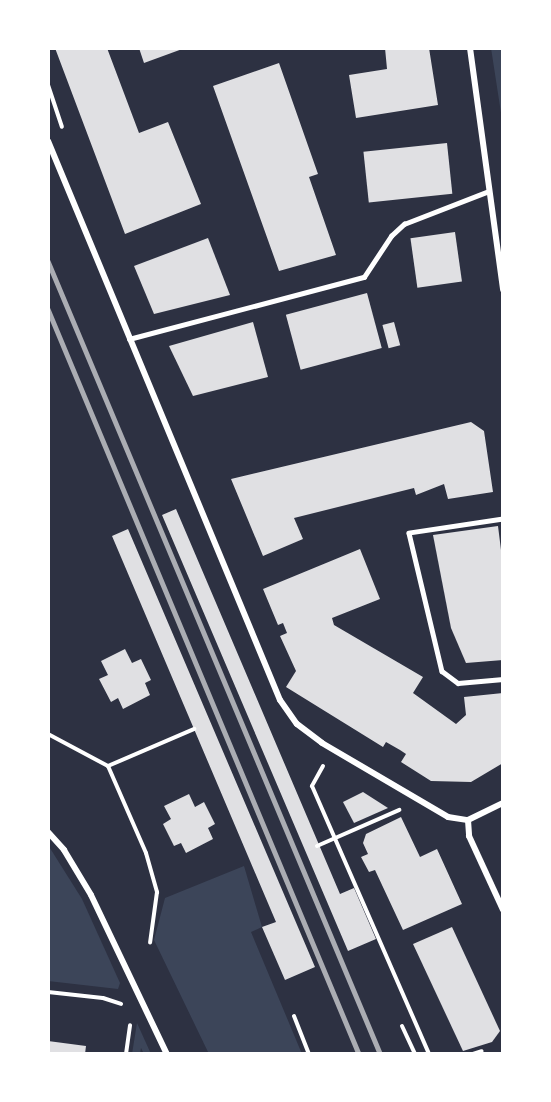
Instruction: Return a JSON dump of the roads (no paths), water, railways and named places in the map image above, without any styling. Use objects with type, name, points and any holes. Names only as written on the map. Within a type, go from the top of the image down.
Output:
[{"type":"street","points":[[470,48],[503,290]]},
{"type":"street","points":[[48,141],[280,700],[297,724],[333,750],[448,817],[468,820],[503,803]]},
{"type":"street","points":[[468,820],[469,836],[503,910]]},
{"type":"street","points":[[48,832],[64,850],[91,896],[167,1054]]},
{"type":"lane","points":[[129,339],[364,277],[391,236],[404,224],[489,191]]},
{"type":"lane","points":[[503,519],[409,533],[442,670],[458,683],[503,679]]},
{"type":"railway","points":[[48,261],[380,1053]]},
{"type":"railway","points":[[48,309],[359,1054]]}]
